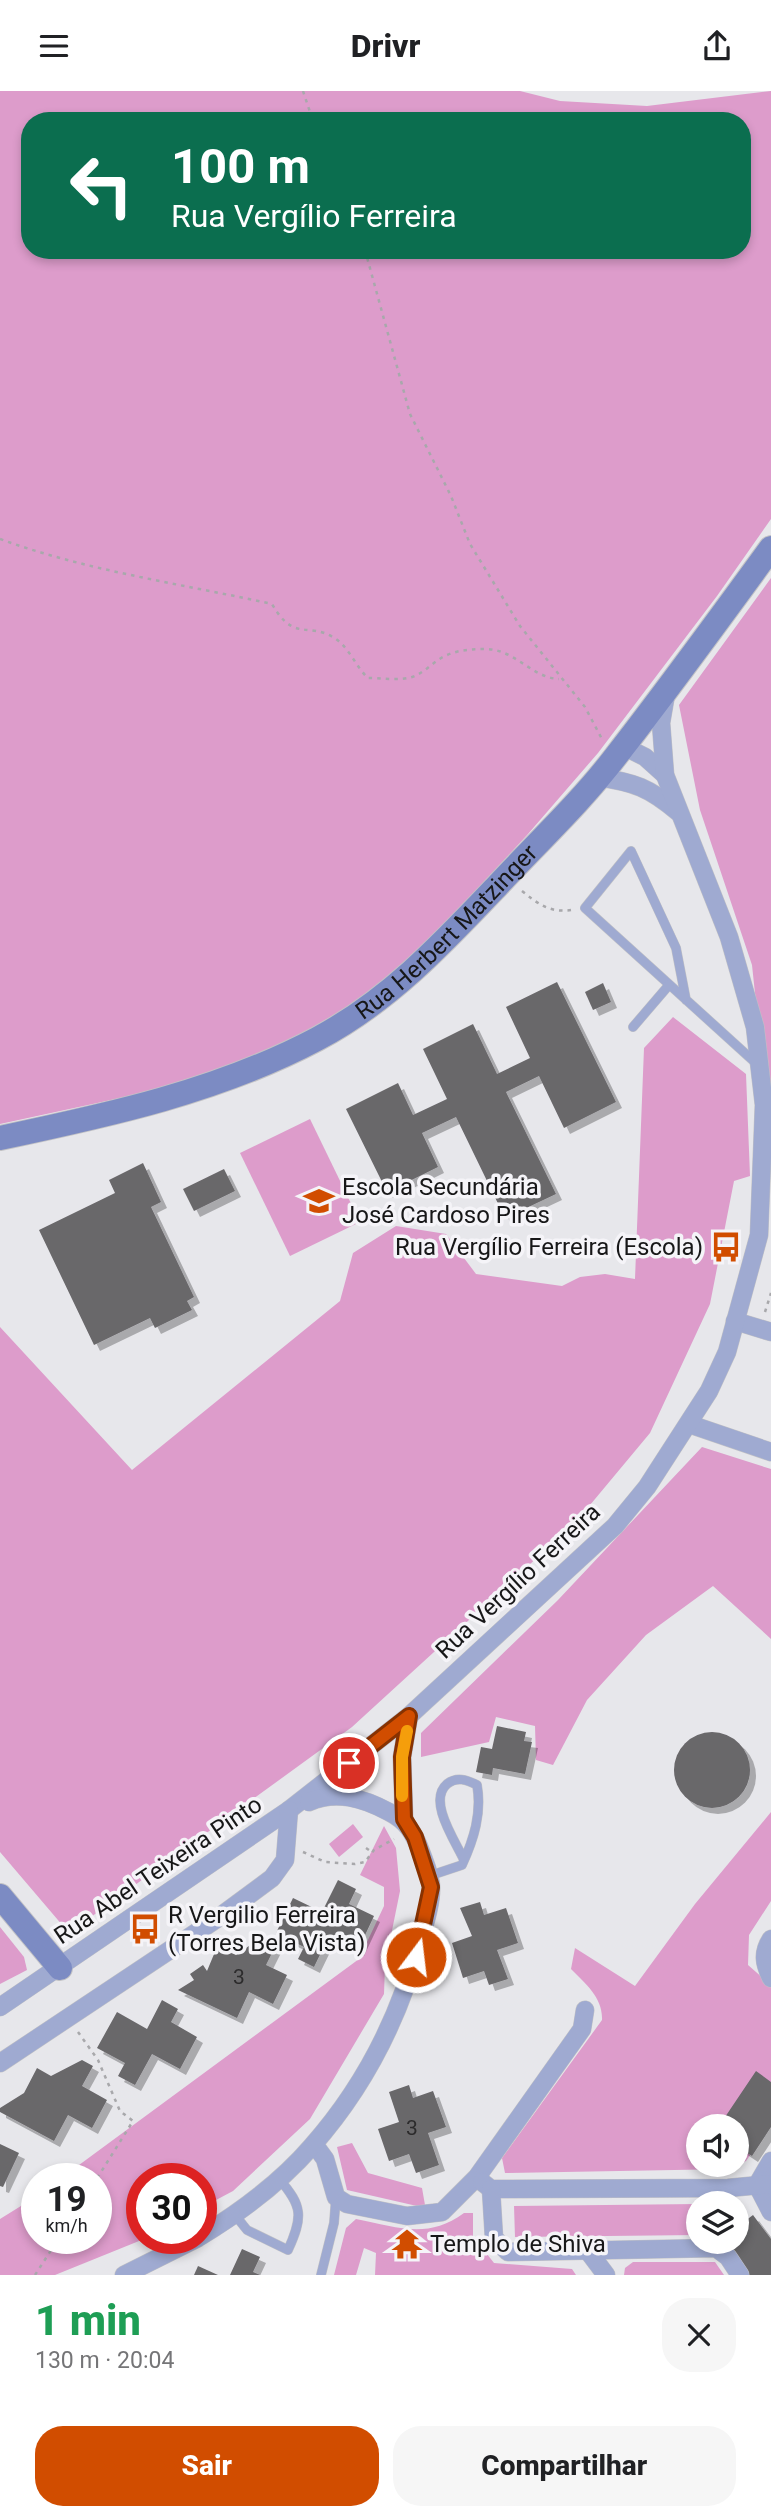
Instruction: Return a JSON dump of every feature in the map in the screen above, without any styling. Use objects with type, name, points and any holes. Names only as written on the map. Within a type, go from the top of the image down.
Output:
[{"type":"street","name":"Rua Herbert Matzinger","points":[[0,1138],[180,1095],[247,1072],[318,1038],[366,1009],[408,977],[506,877],[619,752],[771,548]]},
{"type":"street","name":"Rua Vergílio Ferreira","points":[[289,1810],[409,1716],[615,1526],[646,1487],[689,1424],[727,1352],[761,1219],[764,1105],[755,1027],[729,937],[665,775],[661,723],[667,691]]},
{"type":"street","name":"Rua Vergílio Ferreira","points":[[619,752],[645,757],[665,775]]},
{"type":"street","name":"Rua Vergílio Ferreira","points":[[597,777],[630,782],[655,792],[681,815]]},
{"type":"street","points":[[735,1321],[771,1332]]},
{"type":"street","points":[[689,1424],[771,1453]]},
{"type":"street","points":[[217,2226],[279,2179],[314,2144],[358,2084],[397,2015],[427,1915],[431,1887],[407,1824],[402,1757],[409,1716]]},
{"type":"street","points":[[289,1810],[325,1794],[347,1796],[374,1803],[407,1824]]},
{"type":"street","name":"Rua Abel Teixeira Pinto","points":[[0,2063],[218,1918],[272,1878],[285,1860],[289,1810]]},
{"type":"street","name":"Rua Abel Teixeira Pinto","points":[[0,2007],[289,1810]]},
{"type":"street","points":[[0,1896],[60,1968]]},
{"type":"street","points":[[771,1939],[764,1951],[771,1978]]},
{"type":"street","points":[[314,2144],[325,2159],[336,2197],[346,2204],[407,2216],[442,2213],[477,2177],[582,2029],[585,2010]]},
{"type":"street","points":[[771,2161],[764,2184],[771,2212]]},
{"type":"street","points":[[477,2177],[491,2189],[728,2188],[764,2184]]},
{"type":"street","points":[[491,2189],[494,2238],[508,2252],[716,2248],[728,2257],[740,2275]]},
{"type":"street","points":[[588,2251],[606,2275]]},
{"type":"street","points":[[124,2275],[166,2254]]},
{"type":"lane","points":[[686,1000],[676,948],[631,851],[585,908],[669,985],[759,1066]]},
{"type":"lane","points":[[634,1027],[669,985]]},
{"type":"lane","points":[[429,1876],[462,1865],[471,1847],[481,1805],[477,1784],[466,1779],[452,1780],[443,1788],[439,1798],[440,1809],[464,1860]]},
{"type":"lane","points":[[235,2215],[247,2230],[288,2250],[299,2226],[298,2208],[296,2200],[279,2179]]},
{"type":"lane","points":[[321,2275],[334,2223],[336,2197]]},
{"type":"path","points":[[303,91],[310,112]]},
{"type":"path","points":[[367,259],[410,414],[440,473],[482,568],[559,679],[585,707],[594,730],[619,752]]},
{"type":"path","points":[[0,539],[34,551],[139,574],[186,589],[225,593],[272,604],[282,621],[302,632],[320,631],[337,640],[368,678],[409,678],[460,650],[484,649],[499,650],[516,657],[548,679],[559,679]]},
{"type":"path","points":[[506,877],[540,907],[559,912],[585,908]]},
{"type":"path","points":[[286,1848],[310,1854],[325,1862],[361,1863],[407,1824]]},
{"type":"path","points":[[366,1848],[372,1852]]},
{"type":"path","points":[[356,1858],[361,1863]]},
{"type":"path","points":[[68,2018],[98,2060],[120,2112],[133,2121],[107,2163]]},
{"type":"path","points":[[35,2275],[49,2254]]},
{"type":"shaded area","points":[[0,91],[520,91],[560,101],[647,106],[771,91],[771,519],[717,596],[598,753],[423,948],[366,996],[296,1037],[221,1071],[139,1094],[0,1124]]},
{"type":"shaded area","points":[[771,578],[771,1144],[752,965],[700,810],[679,705]]},
{"type":"shaded area","points":[[673,1017],[746,1074],[750,1176],[734,1181],[710,1304],[650,1433],[575,1523],[352,1727],[69,1933],[0,1852],[0,1327],[132,1470],[340,1301],[353,1253],[396,1226],[446,1234],[476,1274],[562,1286],[580,1277],[605,1274],[635,1279],[644,1048]]},
{"type":"shaded area","points":[[310,1119],[360,1222],[290,1256],[240,1153]]},
{"type":"shaded area","points":[[702,1447],[771,1469],[771,1639],[713,1586],[646,1635],[587,1700],[553,1765],[536,1760],[535,1726],[496,1717],[489,1742],[421,1757],[421,1733],[558,1600]]},
{"type":"shaded area","points":[[771,1812],[771,1901],[749,1935],[748,1965],[771,1985],[771,2126],[749,2157],[749,2114],[686,2114],[686,2170],[505,2173],[502,2158],[602,2020],[597,1998],[571,1969],[575,1948],[635,1986],[695,1904]]},
{"type":"shaded area","points":[[353,1824],[363,1837],[339,1857],[329,1844]]},
{"type":"shaded area","points":[[384,1826],[396,1848],[400,1891],[385,1965],[384,1994],[310,2119],[233,2191],[217,2200],[217,2163],[126,2163],[126,2246],[112,2252],[112,2163],[82,2163],[359,1959],[384,1906],[384,1887],[360,1875]]},
{"type":"shaded area","points":[[0,1927],[24,1957],[27,1970],[0,1984]]},
{"type":"shaded area","points":[[352,2143],[368,2173],[422,2188],[425,2205],[417,2206],[347,2190],[337,2147]]},
{"type":"shaded area","points":[[686,2204],[686,2235],[515,2237],[514,2206]]},
{"type":"shaded area","points":[[21,2206],[21,2254],[107,2254],[55,2275],[0,2275],[0,2219]]},
{"type":"shaded area","name":"Templo de Shiva","points":[[464,2213],[473,2213],[473,2236],[494,2263],[572,2269],[576,2275],[375,2275],[376,2253],[364,2248],[356,2275],[334,2275],[346,2228],[356,2219],[399,2228],[425,2229]]},
{"type":"shaded area","points":[[633,2262],[715,2262],[724,2275],[624,2275],[625,2268]]},
{"type":"building","points":[[557,982],[616,1102],[564,1128],[539,1076],[506,1092],[556,1194],[505,1218],[456,1117],[422,1133],[438,1167],[387,1192],[346,1109],[398,1083],[413,1115],[447,1099],[423,1049],[473,1024],[497,1074],[530,1058],[506,1007]]},
{"type":"building","points":[[603,983],[611,1002],[593,1010],[585,992]]},
{"type":"building","points":[[143,1163],[161,1202],[151,1207],[194,1297],[187,1301],[192,1310],[155,1328],[150,1318],[94,1345],[39,1230],[115,1193],[109,1180]]},
{"type":"building","points":[[224,1169],[235,1191],[194,1211],[183,1189]]},
{"type":"building","points":[[497,1726],[526,1732],[524,1741],[532,1742],[525,1774],[493,1768],[492,1775],[476,1772],[481,1747],[492,1749]]},
{"type":"building","points":[[712,1732],[727,1735],[739,1743],[747,1755],[750,1770],[747,1785],[739,1797],[727,1805],[712,1808],[697,1805],[685,1797],[677,1785],[674,1770],[677,1755],[685,1743],[697,1735]]},
{"type":"building","points":[[338,1880],[356,1889],[349,1904],[374,1916],[358,1950],[329,1936],[314,1967],[298,1959],[304,1947],[276,1933],[293,1898],[322,1912]]},
{"type":"building","points":[[480,1902],[484,1915],[506,1908],[518,1943],[497,1950],[508,1979],[489,1985],[484,1971],[463,1978],[452,1943],[472,1936],[460,1908]]},
{"type":"building","points":[[263,1936],[277,1943],[266,1965],[287,1975],[273,2004],[249,1992],[237,2018],[178,1990],[194,1980],[190,1974],[203,1965],[207,1971],[217,1947],[236,1955]]},
{"type":"building","points":[[162,2000],[178,2009],[171,2022],[197,2037],[180,2069],[152,2054],[135,2085],[118,2076],[125,2063],[97,2048],[117,2012],[147,2029]]},
{"type":"building","points":[[82,2060],[93,2066],[82,2086],[107,2100],[92,2128],[68,2115],[54,2141],[0,2112],[0,2108],[24,2093],[37,2068],[51,2076]]},
{"type":"building","points":[[756,2071],[771,2082],[771,2127],[752,2156],[749,2154],[749,2114],[727,2114]]},
{"type":"building","points":[[409,2085],[413,2098],[433,2091],[446,2127],[428,2133],[439,2165],[416,2173],[409,2154],[389,2161],[378,2129],[399,2122],[389,2092]]},
{"type":"building","points":[[0,2144],[19,2153],[3,2187],[0,2186]]},
{"type":"building","points":[[753,2215],[771,2239],[771,2275],[749,2275],[734,2254],[749,2254],[749,2218]]},
{"type":"building","points":[[242,2249],[260,2257],[253,2272],[260,2275],[230,2275]]},
{"type":"building","points":[[198,2266],[218,2275],[194,2275]]},
{"type":"slow traffic","points":[[402,1796],[402,1757],[407,1731]]},
{"type":"place","name":"Escola Secundária José Cardoso Pires","points":[[319,1201]]},
{"type":"place","name":"Rua Vergílio Ferreira (Escola)","points":[[726,1247]]},
{"type":"place","name":"R Vergilio Ferreira (Torres Bela Vista)","points":[[145,1929]]},
{"type":"place","name":"Templo de Shiva","points":[[407,2244]]},
{"type":"route","points":[[349,1763],[409,1716],[402,1757],[404,1819],[415,1837],[431,1887],[416,1957]]}]
